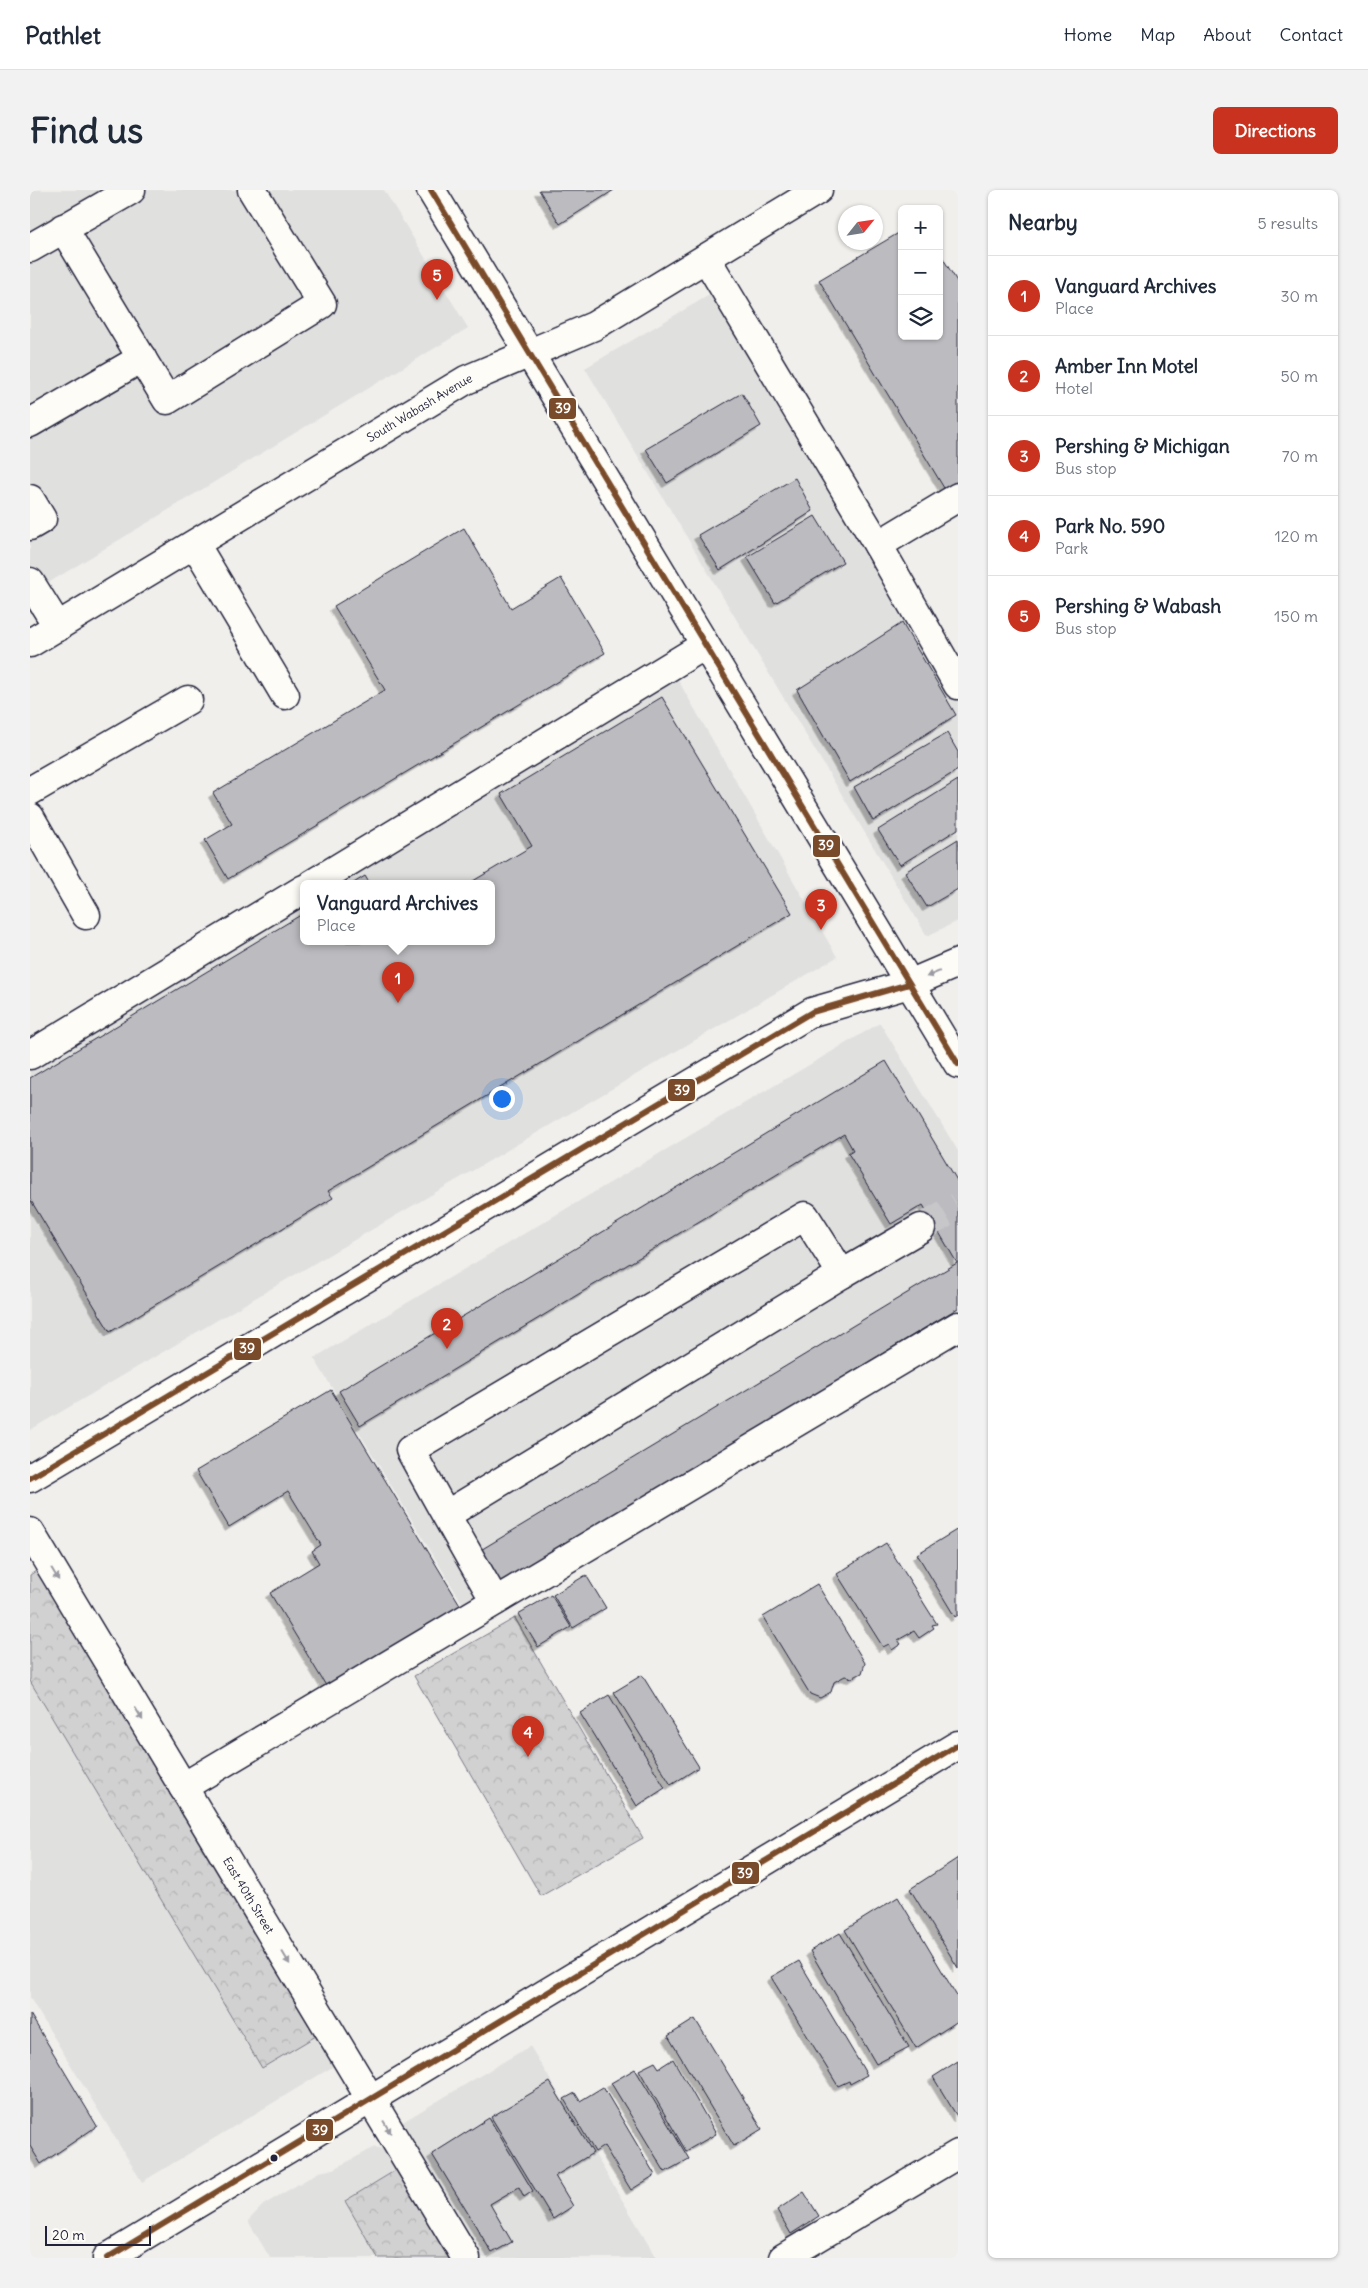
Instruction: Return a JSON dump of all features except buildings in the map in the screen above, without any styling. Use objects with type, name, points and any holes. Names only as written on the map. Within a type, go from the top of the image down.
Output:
[{"type":"street","points":[[30,248],[131,190]]},
{"type":"street","points":[[63,228],[167,400],[322,304],[252,190]]},
{"type":"street","points":[[431,190],[958,1064]]},
{"type":"street","name":"South Wabash Avenue","points":[[30,643],[466,380],[594,326],[818,190]]},
{"type":"street","points":[[706,258],[878,545],[958,685]]},
{"type":"street","points":[[30,423],[142,358]]},
{"type":"street","points":[[878,545],[958,497]]},
{"type":"street","points":[[30,500],[42,519],[30,526]]},
{"type":"street","points":[[195,544],[285,695]]},
{"type":"street","points":[[30,582],[58,626]]},
{"type":"street","points":[[319,880],[705,645]]},
{"type":"street","points":[[30,791],[188,700]]},
{"type":"street","points":[[30,818],[86,915]]},
{"type":"street","points":[[30,1056],[300,891]]},
{"type":"street","points":[[30,1478],[812,1012],[909,984],[958,963]]},
{"type":"street","points":[[495,1601],[410,1450],[805,1216],[842,1274]]},
{"type":"street","points":[[446,1515],[921,1228]]},
{"type":"street","points":[[183,1788],[958,1326]]},
{"type":"street","name":"East 40th Street","points":[[30,1532],[466,2258]]},
{"type":"street","points":[[107,2258],[958,1745]]},
{"type":"street","points":[[783,2258],[958,2154]]},
{"type":"shaded area","points":[[30,190],[384,190],[468,328],[30,594]]},
{"type":"shaded area","points":[[723,287],[958,685],[958,921],[927,936],[585,368]]},
{"type":"shaded area","points":[[670,666],[837,957],[30,1430],[30,1055],[300,891],[300,945],[495,945],[495,880],[319,880]]},
{"type":"shaded area","points":[[880,1023],[958,1151],[958,1326],[470,1616],[314,1358]]},
{"type":"shaded area","points":[[30,1681],[262,2067],[316,2036],[334,2066],[142,2182],[30,1998]]},
{"type":"shaded area","points":[[530,2046],[657,2258],[483,2258],[401,2123]]},
{"type":"shaded area","points":[[375,2147],[383,2149],[396,2170],[345,2201],[379,2258],[270,2258],[248,2221],[263,2205],[319,2172],[334,2169]]},
{"type":"green space","points":[[39,1569],[316,2036],[262,2068],[30,1681],[30,1575]]},
{"type":"green space","points":[[515,1618],[643,1838],[541,1896],[414,1676]]},
{"type":"green space","points":[[396,2170],[449,2258],[378,2258],[345,2201]]},
{"type":"tunnel","points":[[921,1228],[958,1206]]},
{"type":"transit line","name":"39","points":[[431,190],[958,1064]]},
{"type":"transit line","name":"39","points":[[30,1478],[812,1012],[909,984]]},
{"type":"transit line","name":"39","points":[[107,2258],[958,1745]]},
{"type":"place","name":"Pershing & Wabash","points":[[437,300]]},
{"type":"place","name":"Pershing & Michigan","points":[[821,930]]},
{"type":"place","name":"Vanguard Archives","points":[[398,1003]]},
{"type":"place","name":"Amber Inn Motel","points":[[447,1349]]},
{"type":"place","name":"Park No. 590","points":[[528,1757]]}]
